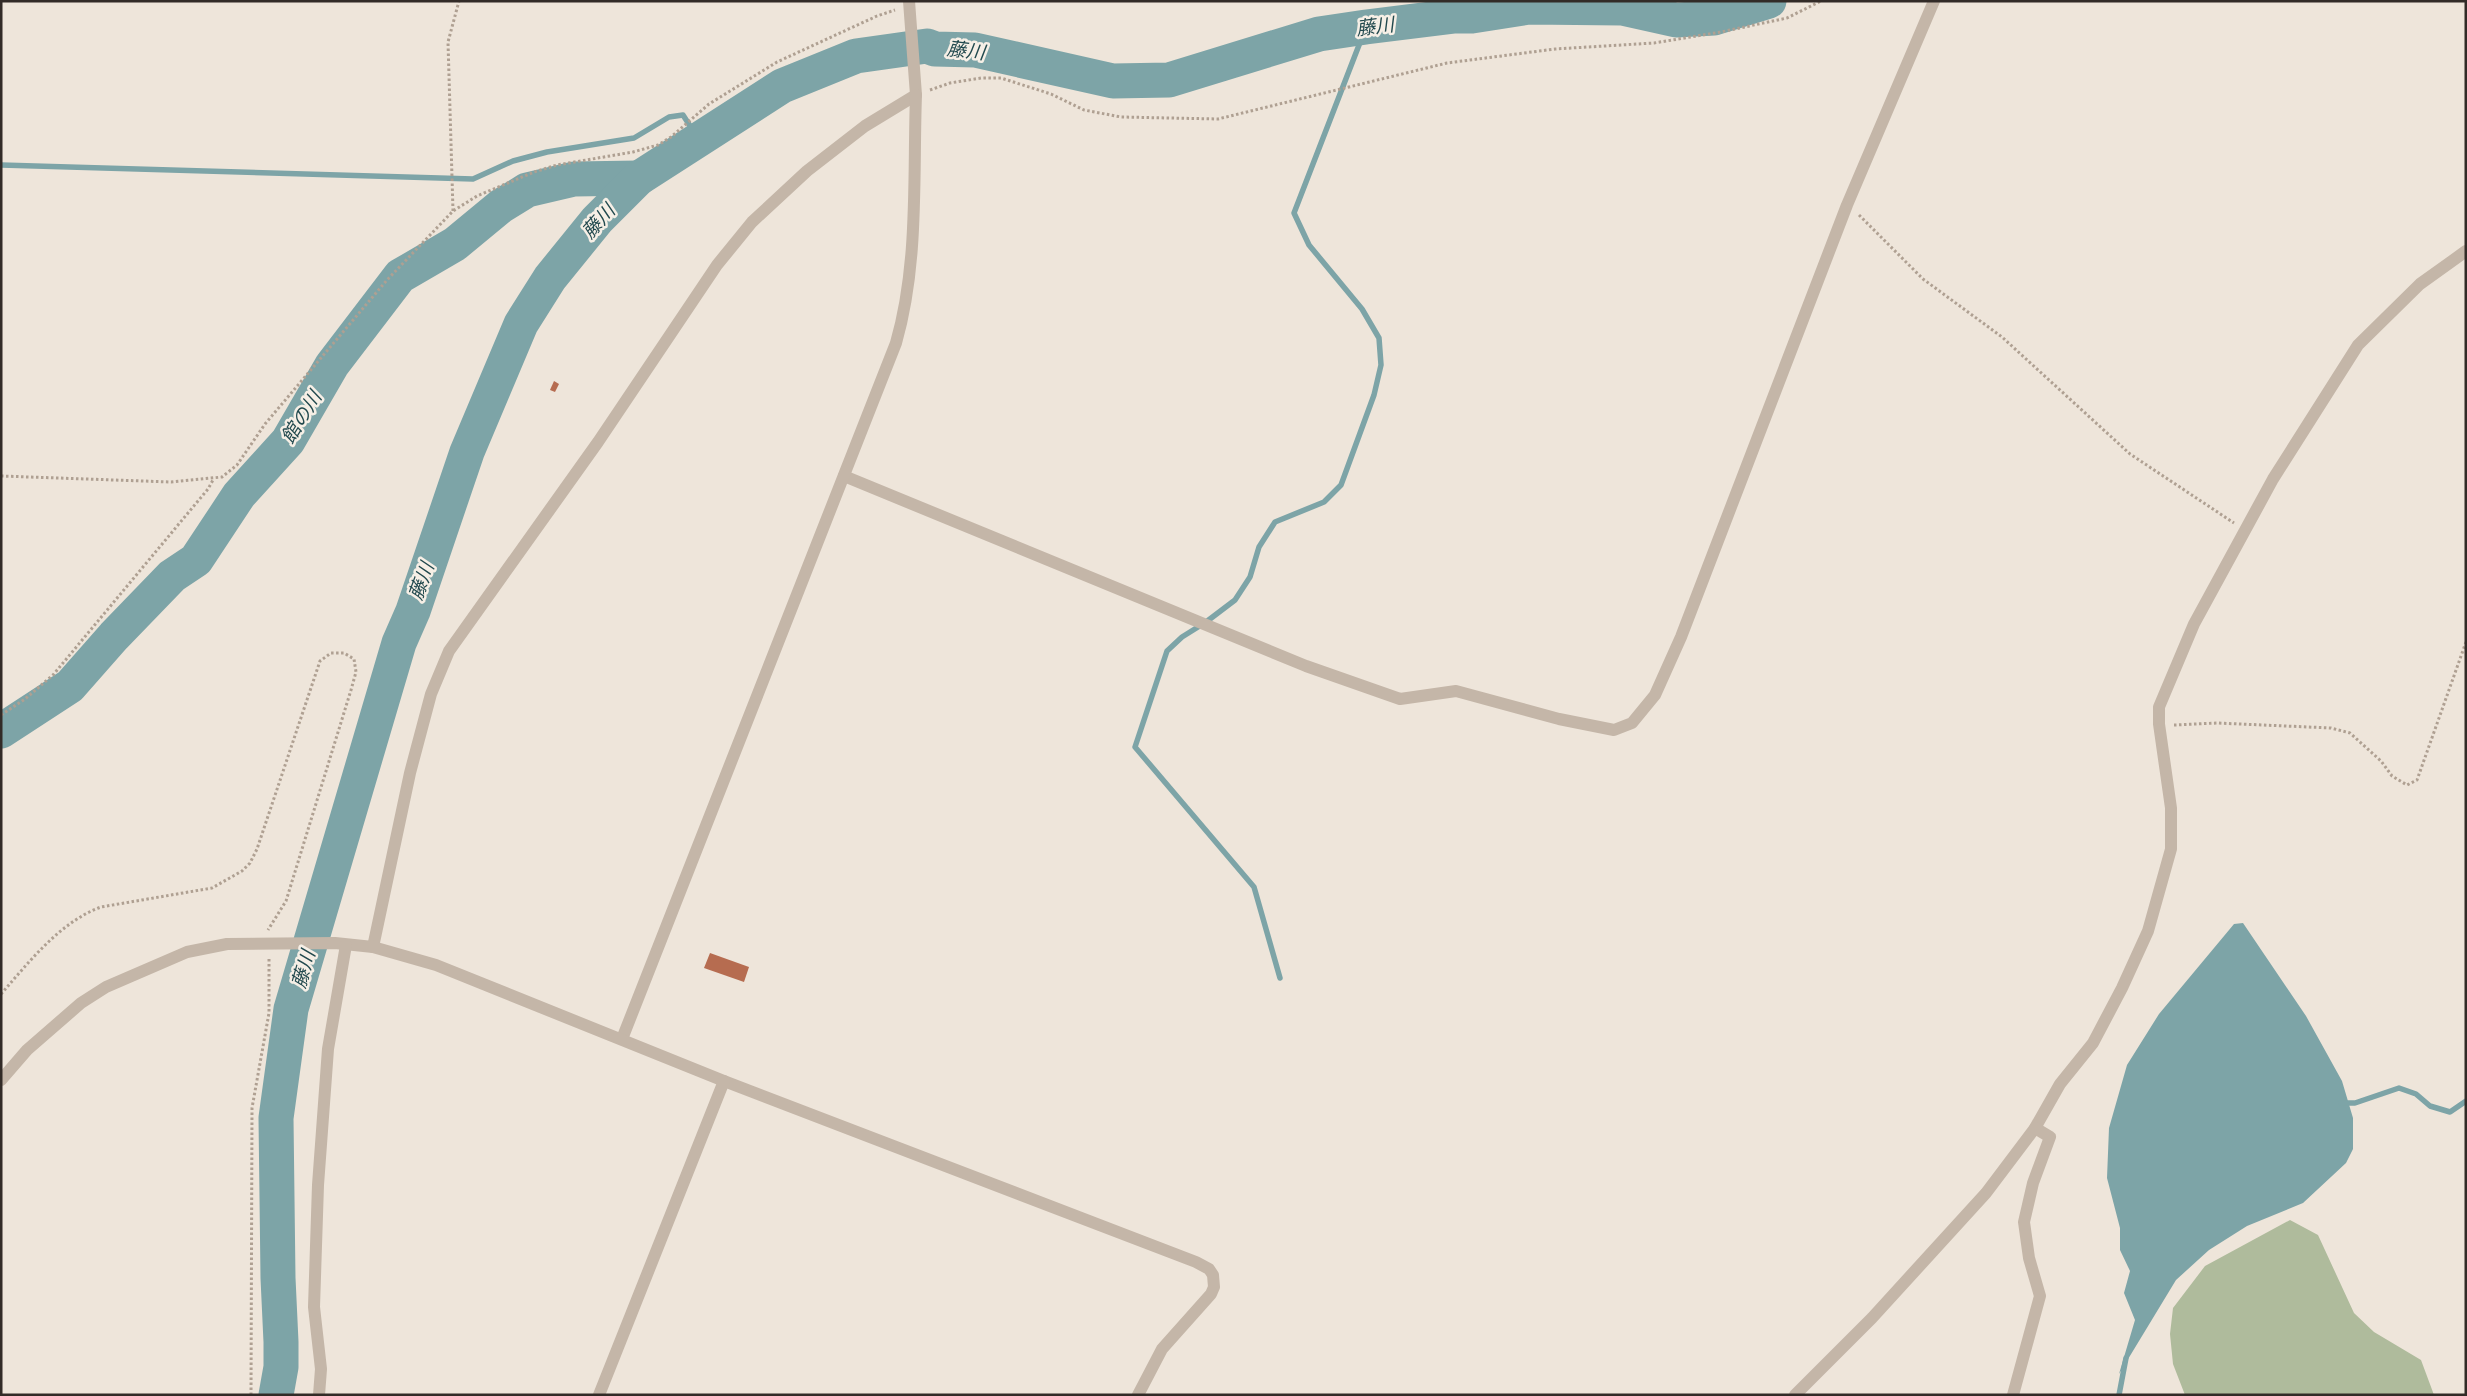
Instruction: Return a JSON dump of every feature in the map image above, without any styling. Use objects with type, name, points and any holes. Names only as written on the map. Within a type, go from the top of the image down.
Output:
[{"type":"street","points":[[844,476],[1306,666],[1400,699],[1456,691],[1559,719],[1614,730],[1632,723],[1655,695],[1681,637],[1847,205],[1934,1]]},
{"type":"street","points":[[622,1039],[844,476],[901,326],[911,260],[916,95],[909,8]]},
{"type":"street","points":[[373,947],[412,764],[431,694],[449,651],[598,442],[717,265],[752,222],[807,171],[865,126],[916,95]]},
{"type":"street","points":[[1795,1395],[1872,1318],[1986,1193],[2036,1128],[2060,1084],[2093,1043],[2122,988],[2148,931],[2171,849],[2171,808],[2159,724],[2159,706],[2194,624],[2272,479],[2358,345],[2420,284],[2466,251]]},
{"type":"street","points":[[1,1080],[27,1050],[81,1003],[106,987],[187,952],[227,944],[284,942],[373,947],[436,965],[724,1081],[1196,1262],[1209,1269],[1214,1281],[1211,1294],[1162,1349],[1138,1395]]},
{"type":"street","points":[[319,1395],[321,1368],[314,1307],[318,1185],[328,1050],[340,944]]},
{"type":"street","points":[[599,1395],[724,1081]]},
{"type":"street","points":[[2013,1395],[2040,1296],[2028,1258],[2024,1222],[2033,1183],[2050,1137],[2036,1128]]},
{"type":"path","points":[[453,211],[448,42],[459,1]]},
{"type":"path","points":[[916,95],[950,83],[981,78],[1001,78],[1052,94],[1084,110],[1121,117],[1218,119],[1447,63],[1555,49],[1654,43],[1721,32],[1786,18],[1821,1]]},
{"type":"path","points":[[1,476],[172,482],[213,480],[222,477],[237,465],[265,424],[387,280],[453,211],[477,196],[534,172],[557,165],[633,152],[658,145],[671,137],[709,104],[778,62],[877,16],[909,8]]},
{"type":"path","points":[[1847,205],[1923,279],[2002,337],[2130,454],[2244,530]]},
{"type":"path","points":[[1,715],[26,699],[53,674],[158,550],[208,489],[213,480]]},
{"type":"path","points":[[2159,724],[2257,724],[2331,728],[2350,733],[2382,761],[2392,776],[2407,785],[2418,780],[2466,642]]},
{"type":"path","points":[[1,994],[57,935],[85,913],[109,905],[212,888],[242,871],[250,863],[258,849],[320,661],[331,652],[344,653],[354,659],[356,672],[286,901],[269,926],[269,1013],[252,1108],[251,1395]]},
{"type":"green space","points":[[2290,1220],[2318,1235],[2354,1313],[2374,1332],[2421,1360],[2434,1395],[2185,1395],[2173,1364],[2170,1334],[2173,1308],[2205,1266]]},
{"type":"water","points":[[2243,923],[2306,1016],[2342,1081],[2353,1118],[2353,1149],[2346,1163],[2303,1203],[2247,1226],[2209,1250],[2176,1280],[2119,1374],[2135,1320],[2124,1293],[2130,1271],[2120,1250],[2120,1228],[2107,1178],[2109,1128],[2127,1065],[2159,1014],[2234,924]]},
{"type":"building","points":[[554,381],[559,384],[555,392],[550,390]]},
{"type":"building","points":[[710,953],[749,967],[744,982],[704,968]]},
{"type":"waterway","name":"藤川","points":[[276,1395],[281,1367],[276,1118],[291,1009],[399,643],[413,611],[467,452],[521,324],[550,278],[597,220],[639,178],[782,86],[856,56],[927,46],[935,49],[975,50],[1113,81],[1169,80],[1319,34],[1366,27],[1455,16],[1472,16],[1529,7],[1622,8],[1676,20],[1714,18],[1769,1]]},
{"type":"waterway","points":[[1280,978],[1254,887],[1135,747],[1167,651],[1182,637],[1235,600],[1250,577],[1259,547],[1275,522],[1324,502],[1341,485],[1374,395],[1381,365],[1379,338],[1362,309],[1309,245],[1294,213],[1366,27]]},
{"type":"waterway","points":[[1,165],[473,179],[513,161],[547,152],[634,138],[669,117],[683,115],[699,140]]},
{"type":"waterway","name":"館の川","points":[[1,731],[70,686],[114,636],[172,576],[196,560],[239,495],[288,441],[332,365],[400,276],[455,244],[501,206],[527,190],[574,179],[639,178]]},
{"type":"waterway","points":[[2341,1103],[2355,1103],[2399,1088],[2416,1094],[2430,1106],[2450,1112],[2466,1101]]},
{"type":"waterway","points":[[2119,1395],[2126,1358]]}]
